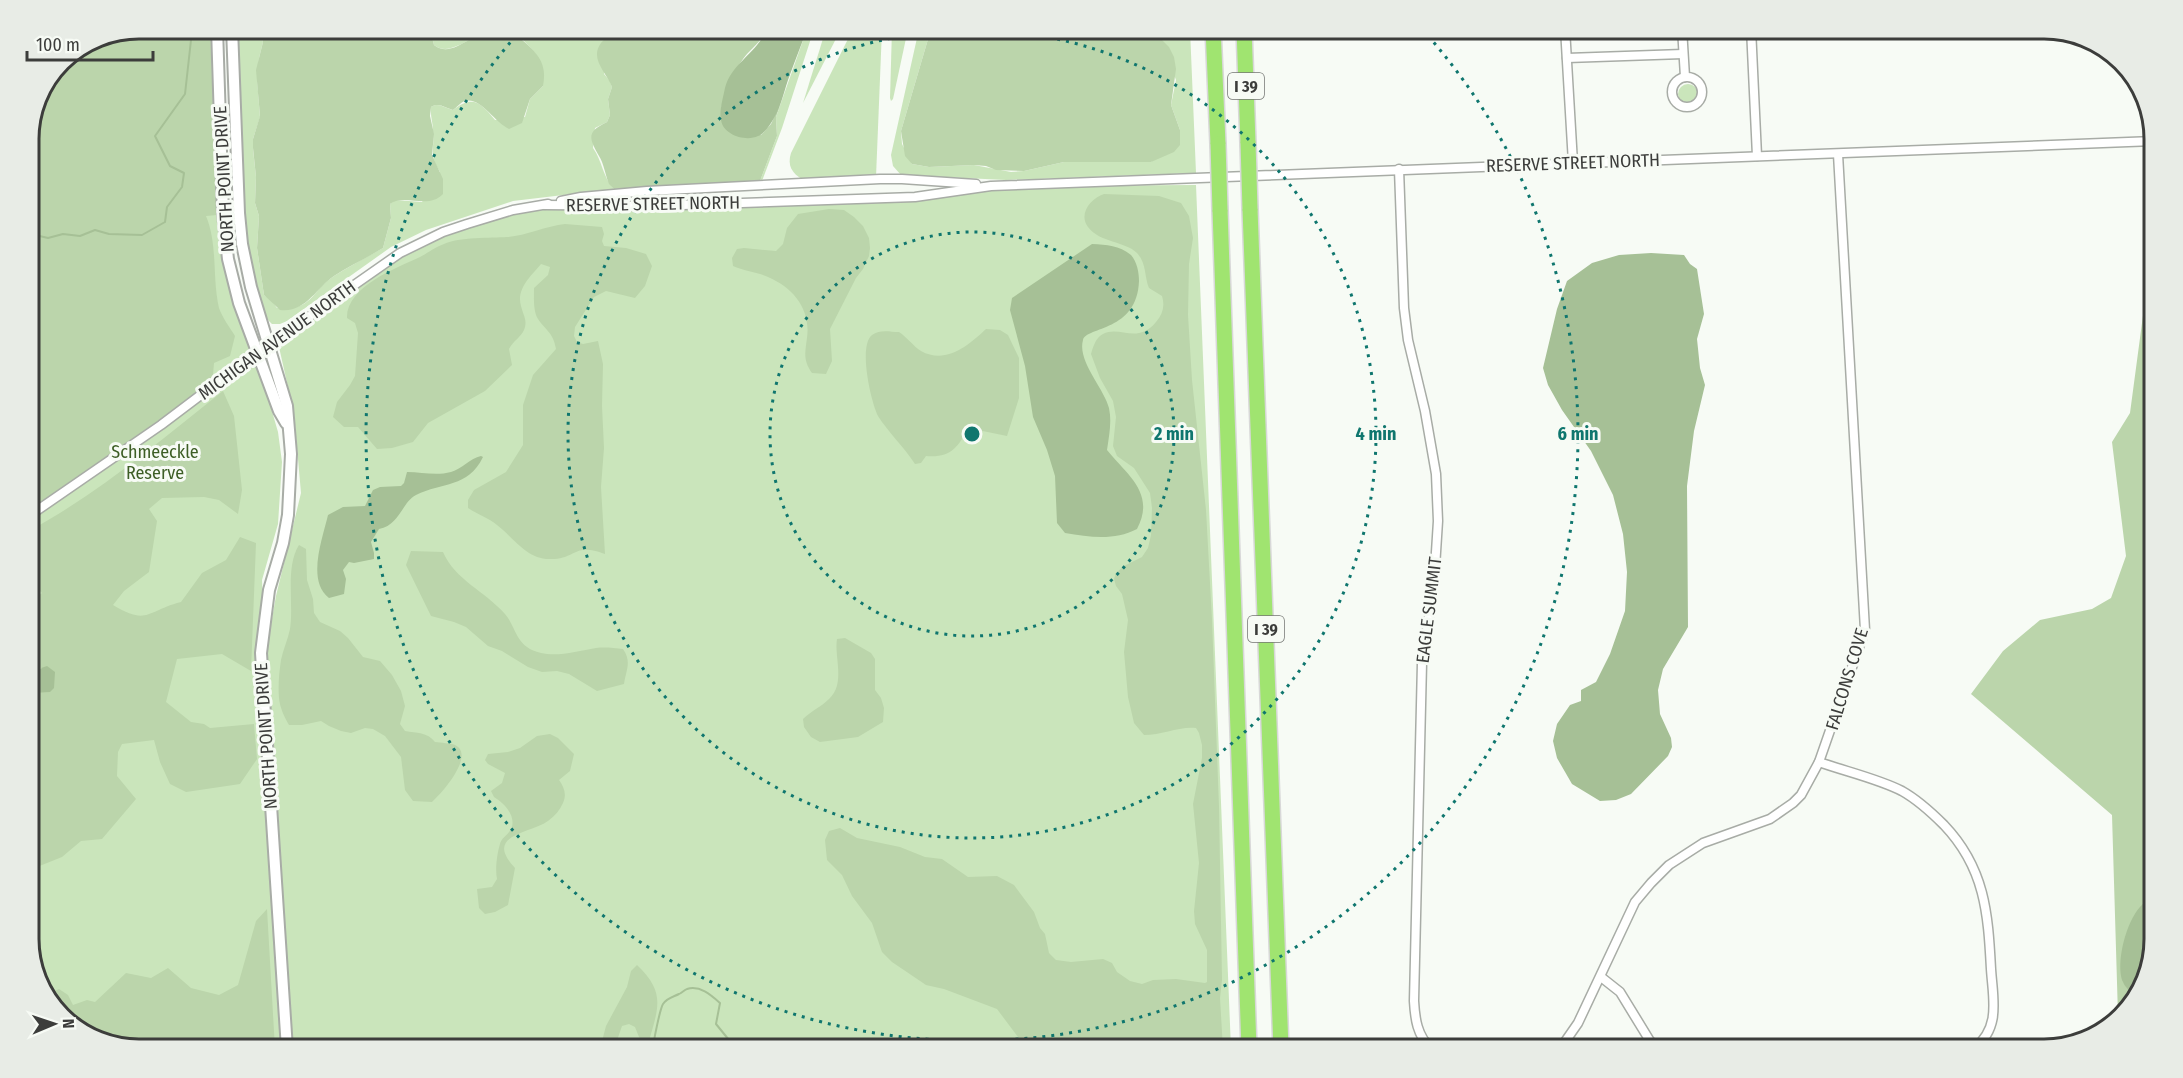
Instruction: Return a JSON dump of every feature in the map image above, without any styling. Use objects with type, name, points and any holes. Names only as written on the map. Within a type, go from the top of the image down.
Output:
[{"type":"highway","name":"I 39","points":[[1213,39],[1249,1039]]},
{"type":"highway","name":"I 39","points":[[1244,39],[1281,1039]]},
{"type":"street","name":"NORTH POINT DRIVE","points":[[217,39],[223,214],[228,259],[239,303],[279,411],[288,426]]},
{"type":"street","name":"NORTH POINT DRIVE","points":[[232,39],[241,236],[246,264],[268,345],[283,387],[291,454],[288,515],[283,543],[269,590],[261,653],[285,1039]]},
{"type":"street","points":[[1566,39],[1572,163]]},
{"type":"street","points":[[1682,39],[1685,77]]},
{"type":"street","points":[[1752,39],[1757,156]]},
{"type":"street","points":[[1567,58],[1683,54]]},
{"type":"street","name":"RESERVE STREET NORTH","points":[[545,205],[654,206],[915,196],[991,186],[2144,141]]},
{"type":"street","name":"FALCONS COVE","points":[[1567,1039],[1601,977],[1635,902],[1657,877],[1669,865],[1703,843],[1770,819],[1801,795],[1819,762],[1865,630],[1838,154]]},
{"type":"street","name":"EAGLE SUMMIT","points":[[1399,169],[1404,308],[1408,340],[1425,411],[1434,463],[1438,520],[1434,583],[1422,663],[1414,1001],[1416,1026],[1423,1039]]},
{"type":"street","name":"RESERVE STREET NORTH","points":[[545,205],[581,197],[648,190],[880,179],[991,186]]},
{"type":"street","name":"MICHIGAN AVENUE NORTH","points":[[39,509],[161,426],[258,352],[400,253],[421,242],[484,218],[545,205]]},
{"type":"street","points":[[1819,762],[1899,790],[1921,802],[1956,837],[1972,863],[1982,889],[1988,919],[1994,1017],[1989,1033],[1984,1039]]},
{"type":"street","points":[[1601,977],[1620,992],[1649,1039]]},
{"type":"green space","points":[[139,39],[210,39],[217,215],[206,216],[214,250],[219,308],[235,336],[230,356],[214,363],[212,386],[39,509],[39,132],[42,113],[49,95],[60,78],[89,52],[107,44]]},
{"type":"green space","name":"Schmeeckle Reserve","points":[[217,39],[228,259],[278,432],[282,462],[278,524],[262,580],[265,658],[276,596],[301,493],[294,414],[277,338],[400,253],[443,232],[545,205],[879,197],[991,186],[1196,185],[1231,1039],[139,1039],[113,1036],[84,1023],[84,994],[55,994],[44,971],[39,946],[39,132],[42,113],[49,95],[73,64],[89,52],[119,41]]},
{"type":"green space","points":[[237,39],[262,39],[257,79],[260,117],[253,139],[256,177],[255,203],[259,216],[257,248],[264,295],[277,308],[297,307],[310,299],[334,276],[383,248],[391,218],[390,204],[395,200],[422,202],[440,172],[433,155],[431,107],[439,105],[453,110],[471,102],[480,105],[495,120],[525,117],[530,99],[543,86],[541,66],[537,57],[521,39],[607,39],[604,74],[612,87],[608,99],[610,115],[607,122],[595,128],[593,148],[607,180],[614,189],[513,201],[426,230],[391,247],[280,324],[272,324],[261,305],[252,273],[240,137]]},
{"type":"green space","points":[[262,39],[432,39],[434,45],[444,49],[454,48],[470,39],[520,39],[535,52],[541,61],[544,75],[543,86],[530,99],[522,123],[509,129],[482,106],[471,101],[463,102],[453,110],[439,105],[431,107],[430,116],[434,134],[432,155],[443,179],[443,194],[430,201],[403,200],[390,204],[391,218],[383,248],[334,276],[304,304],[289,310],[280,310],[264,295],[257,248],[259,216],[255,203],[256,177],[253,139],[260,116],[256,70]]},
{"type":"green space","points":[[432,39],[471,39],[443,49],[434,45]]},
{"type":"green space","points":[[605,39],[761,39],[744,57],[733,74],[721,109],[761,135],[771,124],[780,105],[776,117],[777,136],[760,181],[614,189],[609,184],[591,136],[595,129],[607,122],[610,115],[608,99],[612,87],[600,66],[597,55]]},
{"type":"green space","points":[[803,39],[811,39],[782,128],[762,181],[760,181],[777,136],[776,117]]},
{"type":"green space","points":[[823,39],[836,39],[803,103]]},
{"type":"green space","points":[[848,39],[882,39],[876,177],[803,180],[791,169],[791,153]]},
{"type":"green space","points":[[892,39],[906,39],[891,101]]},
{"type":"green space","points":[[917,39],[928,39],[901,131],[902,144],[912,164],[929,167],[974,165],[1011,172],[1064,162],[1151,162],[1180,130],[1171,105],[1176,80],[1161,39],[1190,39],[1196,173],[1006,180],[901,175],[893,166],[891,155]]},
{"type":"green space","points":[[928,39],[1161,39],[1169,47],[1174,57],[1176,69],[1171,105],[1180,130],[1180,145],[1174,152],[1151,162],[1064,162],[1024,171],[996,170],[974,165],[929,167],[912,164],[905,156],[901,131]]},
{"type":"green space","points":[[1688,84],[1695,87],[1698,94],[1695,101],[1688,104],[1681,101],[1678,94],[1681,87]]},
{"type":"green space","points":[[1104,194],[1159,196],[1181,203],[1189,216],[1193,238],[1189,264],[1188,315],[1192,380],[1206,510],[1212,620],[1219,807],[1222,980],[1220,998],[1222,1039],[1020,1039],[997,1009],[944,989],[926,985],[892,962],[882,952],[872,923],[852,896],[842,875],[827,860],[825,840],[829,831],[840,828],[857,838],[900,847],[925,857],[942,859],[968,877],[997,876],[1014,885],[1034,912],[1045,934],[1049,953],[1056,960],[1071,962],[1103,959],[1112,963],[1117,972],[1130,981],[1142,984],[1153,980],[1176,979],[1207,982],[1207,950],[1195,924],[1194,911],[1199,863],[1193,804],[1202,758],[1202,745],[1196,728],[1144,735],[1134,723],[1128,697],[1124,652],[1128,620],[1122,594],[1114,579],[1116,573],[1142,557],[1148,548],[1152,508],[1150,493],[1134,468],[1117,456],[1113,446],[1116,417],[1113,401],[1100,378],[1091,354],[1097,340],[1103,334],[1116,332],[1135,334],[1149,329],[1163,310],[1163,300],[1162,296],[1149,288],[1144,266],[1137,253],[1126,246],[1099,236],[1088,227],[1084,217],[1085,212],[1099,196]]},
{"type":"green space","points":[[829,209],[844,210],[854,217],[863,226],[869,238],[870,248],[863,269],[830,329],[832,361],[826,374],[812,373],[807,364],[805,356],[808,328],[799,301],[786,287],[768,277],[733,266],[732,258],[737,249],[776,251],[783,244],[787,228],[798,214]]},
{"type":"green space","points":[[565,224],[602,227],[604,246],[626,248],[646,254],[652,266],[645,286],[635,298],[606,291],[594,297],[575,327],[574,336],[577,342],[583,344],[598,341],[603,364],[604,448],[601,487],[605,554],[581,550],[566,557],[551,559],[528,552],[494,523],[468,508],[468,500],[474,490],[506,472],[523,445],[523,405],[533,375],[556,349],[551,335],[536,316],[534,304],[534,288],[548,275],[550,267],[541,264],[522,288],[520,300],[525,326],[509,349],[512,365],[485,391],[428,423],[413,442],[392,448],[377,449],[358,427],[344,427],[333,417],[337,402],[355,376],[358,333],[355,323],[347,318],[349,307],[363,288],[386,273],[450,242],[514,236]]},
{"type":"green space","points":[[2144,308],[2144,939],[2141,965],[2134,983],[2118,1006],[2112,815],[1971,694],[2003,651],[2040,620],[2092,609],[2111,598],[2126,556],[2112,442],[2130,413]]},
{"type":"green space","points":[[986,329],[1000,330],[1008,335],[1019,358],[1019,398],[1007,436],[968,428],[961,441],[952,450],[941,455],[926,456],[921,463],[915,464],[882,422],[875,409],[867,374],[868,341],[878,332],[899,332],[921,351],[939,356],[965,347]]},
{"type":"green space","name":"Schmeeckle Reserve","points":[[223,391],[234,416],[242,490],[238,514],[219,500],[204,497],[162,498],[149,509],[157,521],[149,572],[124,591],[113,605],[133,615],[141,616],[181,602],[202,573],[226,560],[240,537],[256,543],[251,671],[222,654],[177,659],[166,702],[191,722],[204,724],[210,728],[254,724],[257,759],[240,784],[186,792],[170,784],[160,762],[154,740],[122,744],[118,752],[117,776],[136,799],[102,839],[81,841],[62,857],[39,866],[39,595],[42,593],[39,590],[39,525],[105,483]]},
{"type":"green space","points":[[299,545],[306,549],[307,580],[313,599],[314,613],[320,622],[340,631],[348,638],[363,657],[380,661],[392,675],[401,691],[405,706],[400,724],[405,731],[425,735],[435,742],[453,744],[460,750],[462,757],[455,774],[432,802],[413,801],[405,790],[401,757],[385,736],[373,729],[365,728],[351,733],[341,731],[321,721],[289,725],[285,718],[280,702],[279,675],[290,629],[292,564]]},
{"type":"green space","points":[[411,551],[443,552],[448,562],[463,578],[505,614],[521,642],[532,650],[554,654],[599,648],[623,649],[628,662],[624,684],[597,691],[569,674],[557,671],[542,672],[488,646],[466,627],[431,616],[406,565]]},
{"type":"green space","points":[[845,638],[871,653],[875,659],[875,690],[884,708],[883,722],[858,737],[820,742],[811,737],[804,727],[803,719],[834,693],[838,678],[837,639]]},
{"type":"green space","points":[[550,734],[558,738],[574,754],[570,771],[559,780],[564,791],[563,803],[548,821],[507,842],[504,848],[506,857],[515,868],[508,905],[485,914],[479,908],[477,889],[492,887],[497,879],[500,844],[510,831],[512,819],[509,810],[494,797],[491,791],[502,783],[505,773],[485,760],[488,754],[508,752],[520,748],[537,736]]},
{"type":"green space","points":[[267,909],[274,1039],[126,1038],[113,1036],[84,1023],[84,1001],[95,1002],[126,973],[151,978],[168,968],[191,988],[219,995],[238,985],[256,921]]},
{"type":"green space","points":[[637,965],[652,983],[656,992],[657,1009],[650,1039],[641,1039],[635,1027],[629,1024],[622,1026],[617,1039],[603,1039],[606,1026],[627,987],[631,971]]},
{"type":"green space","points":[[59,989],[66,994],[55,994],[54,991]]},
{"type":"shaded area","points":[[761,39],[803,39],[774,118],[760,135],[753,138],[742,138],[726,130],[720,113],[728,79]]},
{"type":"shaded area","points":[[1092,244],[1113,246],[1131,255],[1135,261],[1139,278],[1136,298],[1130,310],[1112,324],[1086,336],[1082,348],[1087,365],[1109,408],[1107,450],[1137,485],[1143,505],[1137,529],[1111,537],[1065,533],[1057,523],[1055,476],[1033,417],[1025,366],[1010,310],[1012,298]]},
{"type":"shaded area","points":[[1651,253],[1684,255],[1697,269],[1704,314],[1697,339],[1700,368],[1705,385],[1694,431],[1687,486],[1688,627],[1663,669],[1658,690],[1660,714],[1671,738],[1672,747],[1668,756],[1631,794],[1616,800],[1600,801],[1572,784],[1557,758],[1553,741],[1557,724],[1570,705],[1581,701],[1581,690],[1596,682],[1610,654],[1625,611],[1627,572],[1623,534],[1613,495],[1591,451],[1562,410],[1548,385],[1543,368],[1557,309],[1567,281],[1592,263],[1619,255]]},
{"type":"shaded area","points":[[483,457],[477,467],[462,479],[411,498],[392,523],[379,529],[371,542],[374,559],[349,562],[343,570],[346,579],[344,594],[329,598],[318,581],[317,570],[328,515],[343,507],[365,506],[373,490],[380,487],[401,486],[407,472],[434,474],[451,472]]},
{"type":"shaded area","points":[[47,666],[55,672],[54,688],[50,692],[39,693],[40,669]]},
{"type":"shaded area","points":[[2144,903],[2143,952],[2141,965],[2129,991],[2123,982],[2121,961],[2126,934]]},
{"type":"waterway","points":[[39,236],[48,238],[63,234],[80,236],[95,230],[109,234],[142,235],[165,222],[167,207],[182,187],[184,173],[170,166],[155,136],[185,94],[191,39]]},
{"type":"waterway","points":[[655,1039],[663,1004],[666,1000],[692,988],[705,992],[720,1003],[716,1024],[728,1039]]}]
